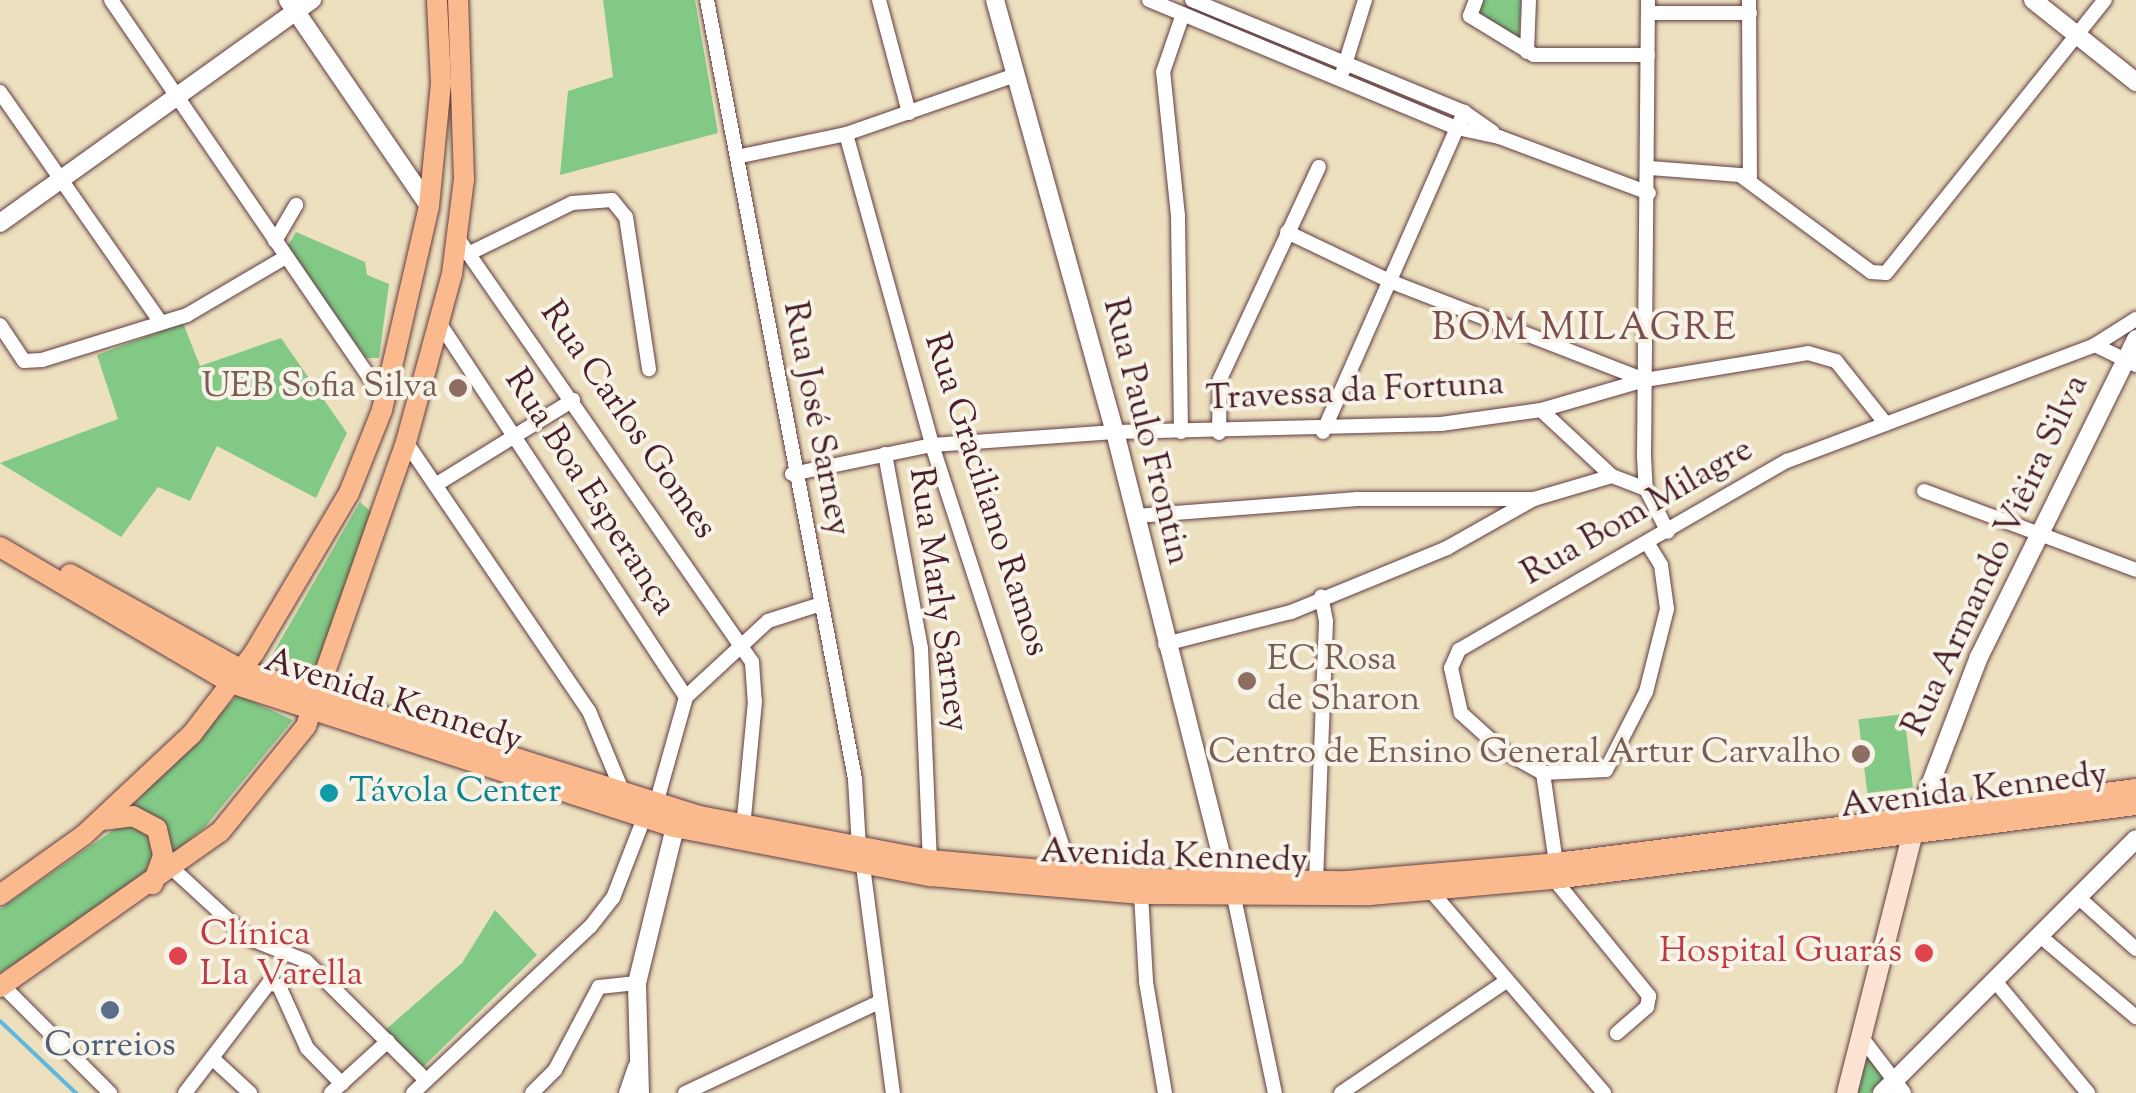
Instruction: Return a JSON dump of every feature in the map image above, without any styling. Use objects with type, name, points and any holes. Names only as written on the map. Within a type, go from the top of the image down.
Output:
[{"type":"main road","points":[[0,895],[99,821],[213,707],[237,677],[349,493],[385,400],[429,206],[441,82],[437,0]]},
{"type":"main road","points":[[1,986],[174,870],[248,804],[316,704],[406,442],[464,247],[458,0]]},
{"type":"main road","points":[[385,400],[416,408]]},
{"type":"main road","points":[[349,493],[372,492],[384,509]]},
{"type":"main road","points":[[0,531],[237,677]]},
{"type":"main road","points":[[0,547],[206,672],[237,677]]},
{"type":"main road","points":[[206,672],[213,707]]},
{"type":"main road","name":"Avenida Kennedy","points":[[237,677],[650,811],[744,826],[861,857]]},
{"type":"main road","name":"Avenida Kennedy","points":[[316,704],[624,795],[675,827],[930,868],[1141,894],[1555,871]]},
{"type":"main road","name":"Avenida Kennedy","points":[[930,868],[1072,874],[1231,889],[1431,891],[1915,824],[2136,788]]},
{"type":"main road","name":"Avenida Kennedy","points":[[1915,824],[2136,805]]},
{"type":"main road","points":[[99,821],[128,816],[154,825],[163,850],[153,884]]},
{"type":"main road","name":"Rua Armando Viêira Silva","points":[[1847,1093],[1915,824]]},
{"type":"street","points":[[111,0],[385,400]]},
{"type":"street","points":[[0,223],[292,6],[312,0]]},
{"type":"street","name":"Rua José Sarney","points":[[708,0],[740,156],[792,474],[855,779],[861,857],[893,1093]]},
{"type":"street","points":[[879,0],[909,113]]},
{"type":"street","name":"Rua Paulo Frontin","points":[[995,0],[1115,432],[1165,644],[1231,889],[1275,1093]]},
{"type":"street","points":[[1149,0],[1166,3],[1183,14],[1457,128],[1499,136],[1650,193]]},
{"type":"street","points":[[1192,0],[1464,112],[1499,136]]},
{"type":"street","points":[[1340,79],[1365,0]]},
{"type":"street","points":[[1476,0],[1470,16],[1527,52],[1544,58],[1648,56]]},
{"type":"street","points":[[1527,52],[1528,0]]},
{"type":"street","points":[[2033,0],[2136,82]]},
{"type":"street","points":[[1650,168],[1721,169],[1750,179],[1878,275],[1892,270],[2105,0]]},
{"type":"street","points":[[292,6],[429,206]]},
{"type":"street","points":[[1668,532],[1646,490],[1648,6],[1750,6],[1750,179]]},
{"type":"street","points":[[1181,432],[1178,216],[1163,72],[1183,14]]},
{"type":"street","points":[[740,156],[846,134],[1015,75]]},
{"type":"street","points":[[0,92],[160,321]]},
{"type":"street","points":[[1323,432],[1464,112]]},
{"type":"street","name":"Rua Graciliano Ramos","points":[[846,134],[932,445],[1072,874]]},
{"type":"street","points":[[1219,432],[1220,380],[1318,167]]},
{"type":"street","points":[[464,247],[572,203],[612,200],[626,217],[649,369]]},
{"type":"street","points":[[275,241],[296,206]]},
{"type":"street","points":[[1287,232],[1392,282],[1646,380]]},
{"type":"street","name":"Rua Carlos Gomes","points":[[464,247],[740,640],[755,688],[744,826]]},
{"type":"street","points":[[0,324],[24,361],[32,362],[208,306],[286,257]]},
{"type":"street","name":"Rua Bom Milagre","points":[[1543,774],[1504,752],[1461,713],[1454,658],[1467,644],[1648,544],[1772,468],[2096,345],[2136,320]]},
{"type":"street","name":"Rua Boa Esperança","points":[[440,324],[686,697]]},
{"type":"street","name":"Rua Armando Viêira Silva","points":[[1915,824],[1972,672],[2037,532],[2131,363],[2136,339]]},
{"type":"street","points":[[2096,345],[2131,363]]},
{"type":"street","name":"Travessa da Fortuna","points":[[792,474],[932,445],[1115,432],[1323,432],[1540,410],[1646,380],[1819,354],[1836,361],[1886,424]]},
{"type":"street","points":[[437,484],[573,400]]},
{"type":"street","points":[[1540,410],[1612,476],[1646,490]]},
{"type":"street","points":[[406,442],[589,712],[624,795]]},
{"type":"street","name":"Rua Marly Sarney","points":[[885,454],[921,648],[930,868]]},
{"type":"street","points":[[1165,644],[1291,612],[1321,596],[1447,548],[1534,499],[1612,476]]},
{"type":"street","points":[[1924,490],[2136,570]]},
{"type":"street","points":[[1136,516],[1357,499],[1534,499]]},
{"type":"street","points":[[1617,1033],[1648,1007],[1649,996],[1555,871],[1543,774],[1606,770],[1646,692],[1667,599],[1648,544]]},
{"type":"street","points":[[1316,882],[1326,620],[1321,596]]},
{"type":"street","points":[[413,1093],[590,926],[613,898],[650,811],[686,697],[740,640],[768,621],[821,604]]},
{"type":"street","points":[[640,1093],[636,1067],[637,982],[675,827]]},
{"type":"street","points":[[1862,1038],[1894,1089],[2136,838]]},
{"type":"street","points":[[174,870],[248,938],[306,961],[426,1080]]},
{"type":"street","points":[[1431,891],[1604,1093]]},
{"type":"street","points":[[1141,894],[1146,982],[1165,1093]]},
{"type":"street","points":[[2078,898],[2136,949]]},
{"type":"street","points":[[2040,936],[2136,1016]]},
{"type":"street","points":[[1996,980],[2088,1093]]},
{"type":"street","points":[[532,1093],[555,1070],[599,987],[637,982]]},
{"type":"street","points":[[1340,1093],[1505,982]]},
{"type":"street","points":[[186,1093],[270,983],[279,986],[307,1048],[336,1088],[388,1041]]},
{"type":"street","points":[[1,986],[110,1093]]},
{"type":"street","points":[[685,1093],[879,1002]]},
{"type":"street","points":[[212,1058],[250,1093]]},
{"type":"street","points":[[626,1093],[636,1067]]},
{"type":"green space","points":[[603,0],[695,0],[718,133],[560,175],[568,91],[613,77]]},
{"type":"green space","points":[[1479,0],[1521,0],[1519,41],[1471,12]]},
{"type":"green space","points":[[296,232],[365,262],[367,275],[389,284],[379,358],[366,358],[287,247]]},
{"type":"green space","points":[[183,323],[200,366],[281,338],[347,433],[316,498],[217,446],[190,501],[158,487],[121,537],[0,463],[118,419],[97,355]]},
{"type":"green space","points":[[360,502],[371,512],[313,677],[271,657]]},
{"type":"green space","points":[[238,695],[293,720],[205,827],[169,856],[160,820],[131,807]]},
{"type":"green space","points":[[1904,714],[1913,787],[1867,793],[1858,720]]},
{"type":"green space","points":[[122,824],[147,827],[154,853],[141,882],[0,973],[0,909]]},
{"type":"green space","points":[[495,910],[537,955],[423,1067],[384,1031],[462,963]]},
{"type":"green space","points":[[1868,1051],[1888,1077],[1870,1093],[1858,1093]]},
{"type":"waterway","points":[[0,1021],[76,1093]]},
{"type":"place","name":"UEB Sofia Silva","points":[[458,388]]},
{"type":"place","name":"EC Rosa de Sharon","points":[[1247,681]]},
{"type":"place","name":"Centro de Ensino General Artur Carvalho","points":[[1861,754]]},
{"type":"place","name":"Távola Center","points":[[329,793]]},
{"type":"place","name":"Hospital Guarás","points":[[1924,953]]},
{"type":"place","name":"Clínica LIa Varella","points":[[178,956]]},
{"type":"place","name":"Correios","points":[[110,1010]]},
{"type":"district","name":"BOM MILAGRE","points":[[1585,331]]}]
